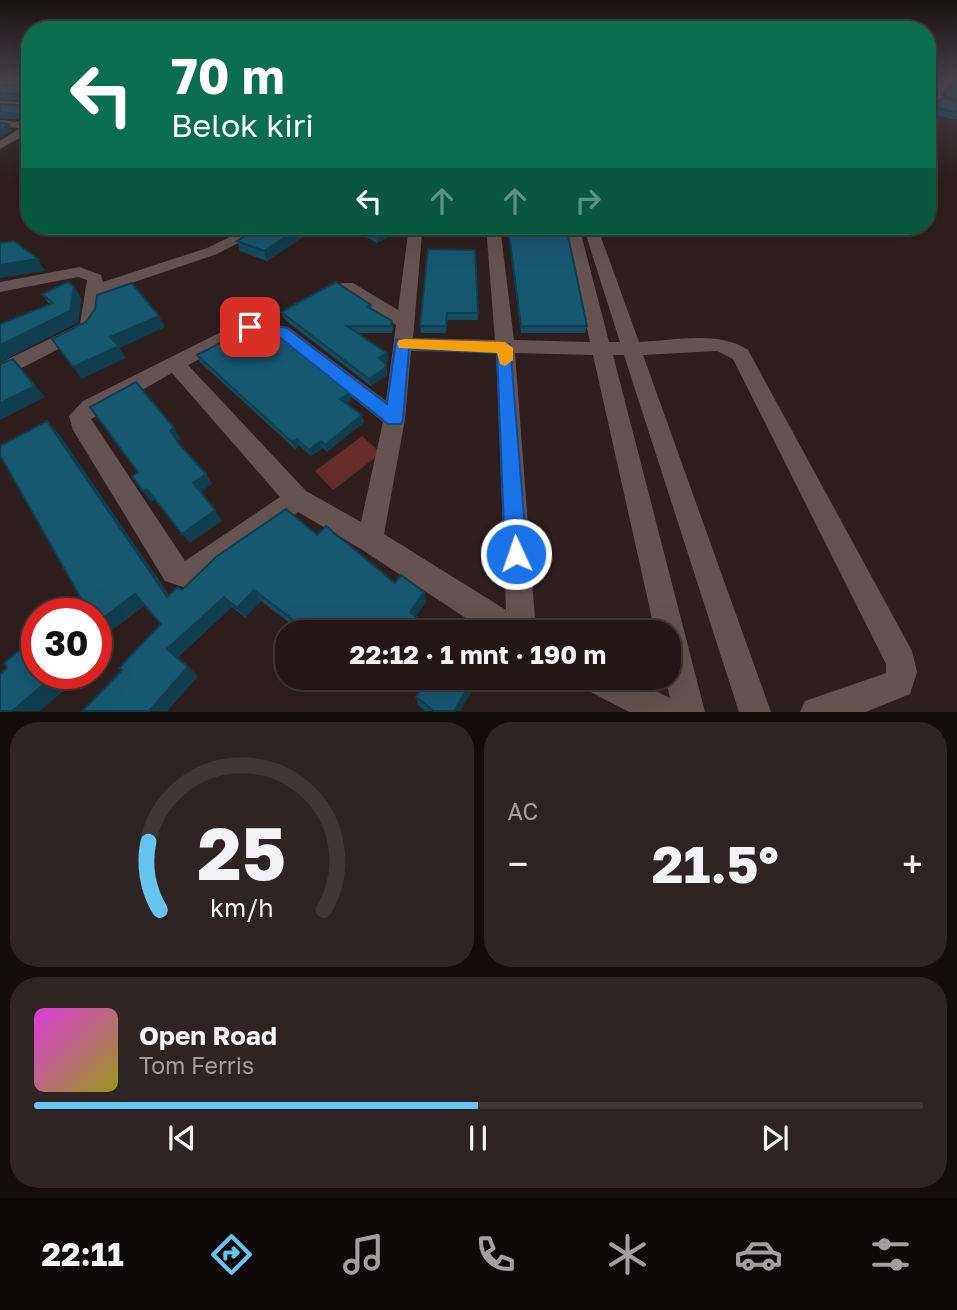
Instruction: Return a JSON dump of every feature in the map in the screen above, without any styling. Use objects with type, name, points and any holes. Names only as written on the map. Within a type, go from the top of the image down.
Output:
[{"type":"street","points":[[0,123],[21,126]]},
{"type":"street","points":[[0,146],[21,133]]},
{"type":"street","points":[[94,290],[212,251],[245,235]]},
{"type":"street","points":[[370,540],[394,419],[415,235]]},
{"type":"street","points":[[495,235],[505,348],[520,620]]},
{"type":"street","points":[[574,235],[689,712]]},
{"type":"street","points":[[593,235],[755,712]]},
{"type":"street","points":[[0,287],[80,272],[94,278],[91,321],[86,328],[0,372]]},
{"type":"street","points":[[347,287],[404,322]]},
{"type":"street","points":[[297,499],[201,568],[186,575],[175,572],[81,424],[80,416],[90,407],[250,327],[282,331],[394,419]]},
{"type":"street","points":[[402,344],[630,349],[716,345],[731,348],[741,355],[901,662],[899,684],[893,689],[881,690],[816,712]]},
{"type":"street","points":[[175,364],[297,499],[370,540],[495,620]]},
{"type":"street","points":[[620,690],[663,712]]},
{"type":"shaded area","points":[[362,436],[381,453],[333,490],[315,471]]},
{"type":"building","points":[[0,123],[9,124],[0,130]]},
{"type":"building","points":[[247,235],[288,235],[264,251],[237,241]]},
{"type":"building","points":[[509,235],[568,235],[587,326],[521,326]]},
{"type":"building","points":[[14,241],[38,259],[0,265],[0,243]]},
{"type":"building","points":[[428,249],[475,250],[478,313],[447,313],[446,326],[420,326]]},
{"type":"building","points":[[68,282],[74,287],[70,311],[0,345],[0,324],[53,303],[42,294]]},
{"type":"building","points":[[336,282],[371,305],[368,307],[392,321],[391,326],[347,326],[387,353],[379,358],[386,364],[385,368],[369,379],[281,312]]},
{"type":"building","points":[[132,283],[159,316],[110,337],[119,346],[73,367],[52,339],[86,322],[95,309],[97,295]]},
{"type":"building","points":[[267,331],[274,332],[350,393],[340,399],[362,415],[325,445],[321,441],[309,450],[297,439],[292,442],[197,355],[224,341],[234,349]]},
{"type":"building","points":[[13,359],[35,386],[0,403],[0,364]]},
{"type":"building","points":[[136,382],[174,428],[170,431],[180,445],[206,474],[193,483],[215,510],[182,534],[147,489],[143,491],[132,476],[138,472],[90,407]]},
{"type":"building","points":[[47,421],[167,597],[178,587],[182,590],[216,557],[286,509],[317,535],[326,526],[395,583],[401,575],[424,592],[410,612],[420,620],[293,620],[254,590],[237,608],[224,597],[167,649],[188,667],[149,711],[82,711],[103,689],[112,689],[112,680],[122,670],[119,668],[161,624],[135,594],[112,611],[112,598],[81,598],[0,455],[0,446]]},
{"type":"building","points":[[21,649],[21,689],[38,689],[12,711],[0,711],[0,674],[7,668],[4,663]]},
{"type":"building","points":[[420,690],[467,690],[454,711],[434,711],[416,697]]},
{"type":"slow traffic","points":[[405,344],[505,348],[505,360]]},
{"type":"route","points":[[250,327],[282,331],[394,419],[402,344],[505,348],[516,554]]}]
